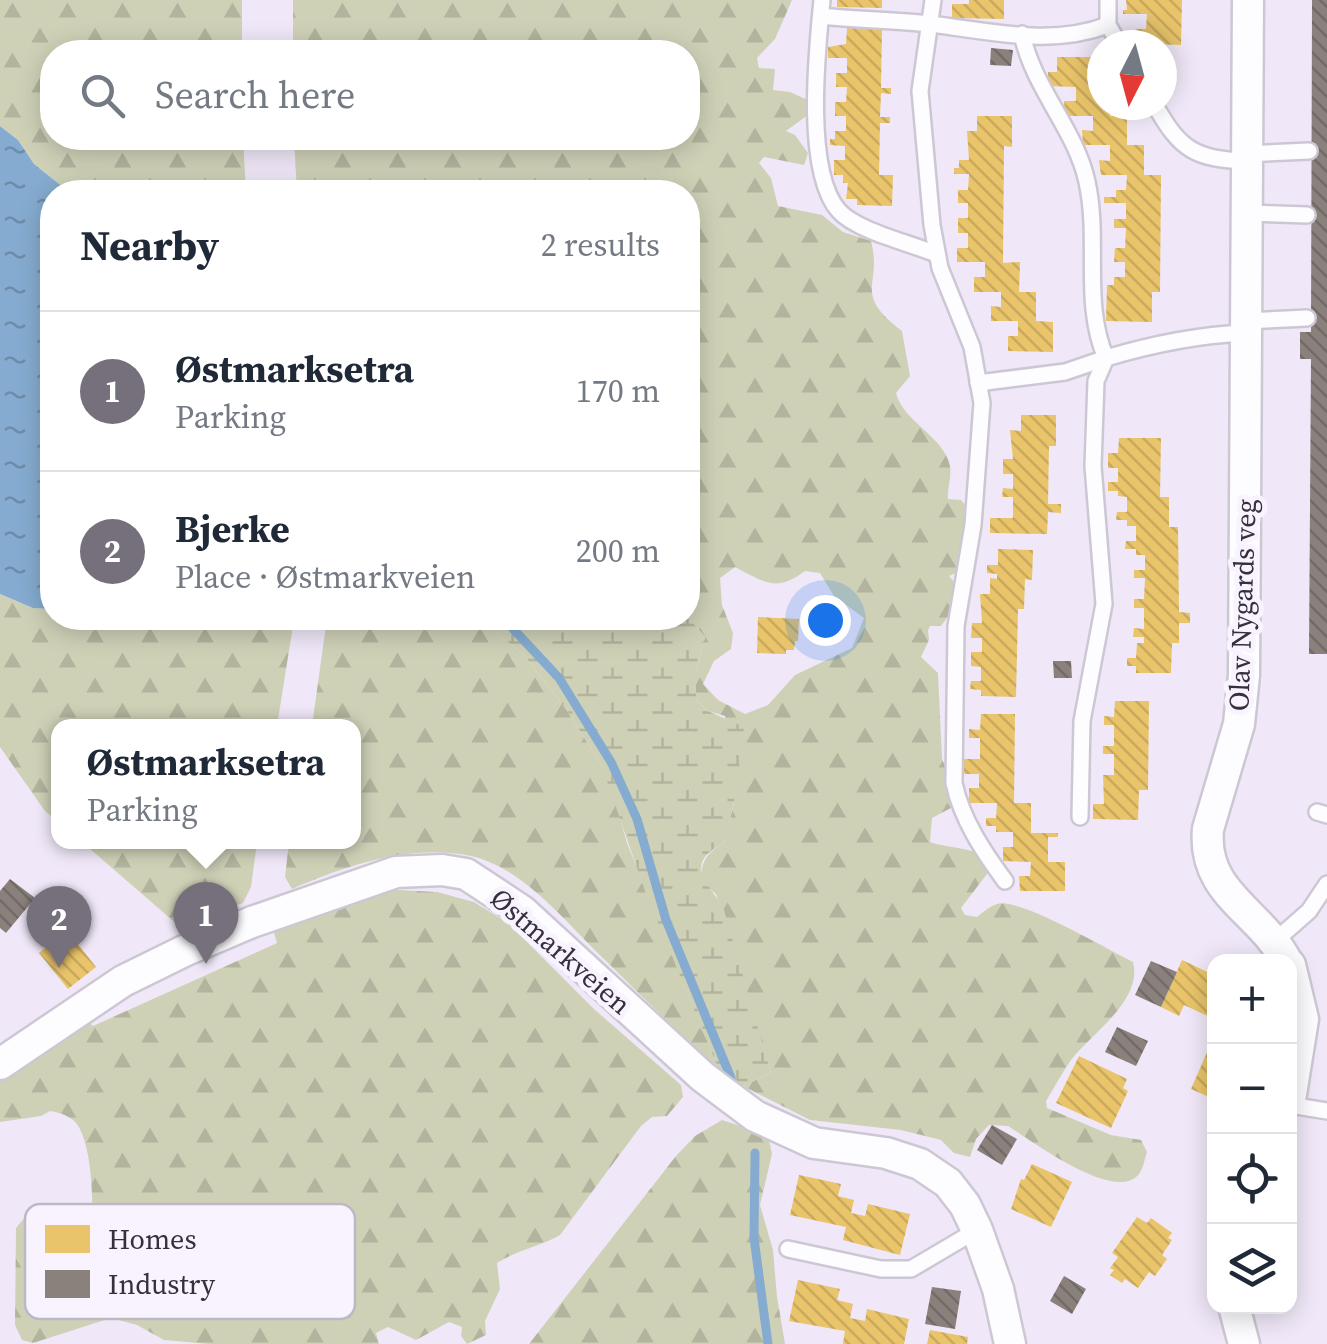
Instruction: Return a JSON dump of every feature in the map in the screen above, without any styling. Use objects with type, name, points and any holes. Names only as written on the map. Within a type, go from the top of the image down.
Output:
[{"type":"street","name":"Olav Nygards veg","points":[[1248,0],[1244,675],[1239,724],[1208,829],[1207,846],[1212,871],[1224,890],[1282,954]]},
{"type":"street","name":"Østmarkveien","points":[[0,1064],[123,982],[184,950],[276,912],[396,872],[442,870],[466,874],[522,911],[703,1078],[740,1106],[814,1142],[886,1153],[920,1164],[948,1183],[977,1230],[998,1289],[1010,1344]]},
{"type":"street","points":[[1297,1000],[1303,1020],[1297,1058]]},
{"type":"street","points":[[1236,1314],[1244,1344]]},
{"type":"lane","points":[[933,0],[920,108],[936,254],[972,347],[982,404],[981,455],[956,626],[954,784],[970,826],[1005,882]]},
{"type":"lane","points":[[1108,0],[1111,30]]},
{"type":"lane","points":[[936,254],[855,222],[838,211],[831,199],[821,163],[816,108],[821,8],[1061,37],[1108,25]]},
{"type":"lane","points":[[1022,34],[1032,72],[1085,172],[1092,216],[1096,324],[1106,358],[1096,380],[1093,466],[1104,604],[1081,736],[1080,817]]},
{"type":"lane","points":[[1164,120],[1177,140],[1196,154],[1246,157],[1309,151]]},
{"type":"lane","points":[[1246,212],[1308,216]]},
{"type":"lane","points":[[978,383],[1066,372],[1156,342],[1307,318]]},
{"type":"lane","points":[[1285,954],[1327,884]]},
{"type":"lane","points":[[1297,1104],[1327,1110]]},
{"type":"lane","points":[[788,1249],[881,1269],[911,1269],[977,1230]]},
{"type":"green space","points":[[0,0],[242,0],[242,40],[40,40],[40,150],[244,150],[245,180],[54,180],[0,126]]},
{"type":"green space","points":[[293,0],[792,0],[775,39],[757,58],[759,68],[775,69],[773,90],[810,101],[812,112],[786,131],[795,135],[808,153],[804,165],[764,157],[759,163],[771,178],[778,206],[822,215],[843,232],[871,241],[873,298],[902,331],[910,376],[896,393],[900,404],[946,455],[950,470],[948,499],[961,500],[974,516],[958,572],[949,576],[955,583],[952,611],[941,626],[930,626],[921,657],[938,673],[942,759],[958,796],[951,808],[932,818],[930,842],[968,850],[989,860],[987,874],[961,908],[965,915],[977,917],[997,904],[1024,908],[1133,962],[1134,976],[1123,1003],[1071,1060],[1046,1101],[1047,1108],[1111,1135],[1141,1140],[1147,1152],[1139,1174],[1128,1181],[1094,1176],[1008,1126],[989,1125],[976,1139],[970,1157],[954,1153],[941,1140],[901,1130],[810,1120],[743,1086],[771,1073],[716,894],[702,874],[709,854],[724,843],[734,803],[725,716],[708,711],[696,700],[696,671],[705,637],[699,630],[700,180],[296,180],[295,150],[700,150],[700,40],[293,40]],"holes":[[[735,567],[762,581],[786,582],[805,571],[820,573],[834,596],[864,618],[852,648],[795,675],[768,705],[745,714],[718,700],[703,684],[714,661],[731,649],[733,633],[722,605],[720,578]]]},
{"type":"green space","points":[[0,594],[40,608],[40,630],[292,630],[278,719],[51,719],[51,816],[0,747]]},
{"type":"green space","points":[[325,630],[493,630],[524,655],[566,709],[601,764],[627,843],[719,1070],[543,898],[490,862],[449,853],[402,855],[356,865],[292,889],[285,877],[288,849],[361,849],[361,719],[313,719]]},
{"type":"green space","points":[[493,630],[699,630],[705,637],[696,671],[696,700],[708,711],[744,727],[724,843],[711,851],[701,867],[724,910],[771,1073],[743,1086],[719,1070],[645,891],[601,764],[566,709],[524,655]]},
{"type":"green space","points":[[90,849],[256,849],[251,887],[243,903],[179,926]]},
{"type":"green space","points":[[380,889],[437,892],[474,902],[508,923],[594,1009],[681,1085],[683,1097],[667,1116],[652,1117],[641,1126],[560,1235],[497,1263],[500,1289],[485,1321],[486,1335],[467,1344],[461,1336],[462,1327],[449,1322],[416,1340],[388,1327],[376,1333],[379,1344],[209,1344],[164,1340],[137,1325],[115,1319],[355,1319],[355,1204],[92,1204],[86,1148],[73,1120],[50,1111],[0,1122],[0,1077],[86,1020],[93,1026],[277,943],[272,926]]},
{"type":"green space","points":[[722,1120],[769,1140],[772,1154],[760,1205],[773,1250],[785,1344],[529,1344],[676,1156],[695,1136]]},
{"type":"green space","points":[[25,1217],[25,1319],[108,1319],[33,1343],[22,1340],[15,1325],[16,1228]]},
{"type":"water","points":[[0,126],[54,180],[40,180],[40,608],[0,594]]},
{"type":"building: Homes","points":[[837,0],[882,0],[882,8],[837,7]]},
{"type":"building: Homes","points":[[969,0],[1004,0],[1004,19],[952,18],[952,4],[969,4]]},
{"type":"building: Homes","points":[[1126,0],[1182,0],[1181,45],[1177,45],[1177,30],[1136,30],[1146,29],[1147,14],[1123,14],[1127,10]]},
{"type":"building: Homes","points":[[847,28],[882,29],[881,88],[891,88],[891,94],[881,93],[880,117],[890,117],[890,123],[880,123],[879,175],[893,175],[892,206],[857,205],[857,199],[846,199],[848,183],[843,183],[843,175],[834,175],[834,160],[845,160],[845,146],[830,145],[830,139],[835,139],[835,131],[846,131],[846,116],[835,116],[835,102],[846,102],[847,87],[836,87],[836,73],[847,73],[847,58],[828,58],[828,47],[846,44]]},
{"type":"building: Homes","points":[[1057,57],[1087,57],[1087,116],[1065,116],[1064,101],[1076,101],[1076,87],[1048,86],[1048,72],[1057,72]]},
{"type":"building: Homes","points":[[977,116],[1012,116],[1012,147],[1004,146],[1003,263],[1020,262],[1019,292],[1036,292],[1036,321],[1053,322],[1053,352],[1008,351],[1008,336],[1018,336],[1018,321],[991,321],[991,306],[1001,307],[1001,292],[974,292],[974,277],[985,277],[985,262],[957,262],[957,248],[968,248],[968,233],[958,233],[958,218],[968,218],[968,203],[958,203],[958,190],[968,190],[969,174],[954,174],[954,168],[959,168],[959,160],[969,160],[967,131],[977,131]]},
{"type":"building: Homes","points":[[1093,120],[1127,120],[1127,145],[1144,145],[1144,175],[1161,175],[1160,292],[1152,292],[1152,322],[1106,321],[1107,285],[1114,285],[1114,277],[1125,277],[1125,262],[1114,262],[1115,248],[1125,248],[1126,228],[1114,228],[1114,219],[1126,219],[1126,203],[1104,203],[1104,197],[1116,197],[1116,190],[1126,190],[1127,175],[1101,175],[1099,160],[1110,161],[1110,145],[1083,145],[1082,130],[1093,131]]},
{"type":"building: Homes","points":[[1021,415],[1056,415],[1056,446],[1049,446],[1048,504],[1061,504],[1061,513],[1048,512],[1047,534],[990,533],[990,518],[1013,518],[1013,497],[1002,497],[1003,488],[1013,489],[1013,474],[1003,474],[1003,459],[1013,459],[1010,430],[1021,431]]},
{"type":"building: Homes","points":[[1119,438],[1161,438],[1160,497],[1169,497],[1169,527],[1178,527],[1179,612],[1190,613],[1190,623],[1179,623],[1179,643],[1172,643],[1171,673],[1136,673],[1136,666],[1127,666],[1127,658],[1136,658],[1137,643],[1144,643],[1144,637],[1133,637],[1134,628],[1144,629],[1144,608],[1134,608],[1134,599],[1144,599],[1145,578],[1134,578],[1134,570],[1145,570],[1145,555],[1136,555],[1136,549],[1125,549],[1126,541],[1136,541],[1136,526],[1127,526],[1127,520],[1116,520],[1117,512],[1127,512],[1127,497],[1118,496],[1118,491],[1108,491],[1108,482],[1118,482],[1118,468],[1108,468],[1108,453],[1118,453]]},
{"type":"building: Homes","points":[[998,549],[1033,550],[1032,580],[1025,579],[1024,609],[1018,609],[1016,697],[981,696],[981,690],[970,689],[971,681],[981,681],[981,667],[971,666],[971,652],[982,652],[982,638],[971,638],[972,623],[982,623],[980,594],[990,594],[990,578],[997,579],[997,574],[987,573],[987,565],[998,565]]},
{"type":"building: Homes","points":[[758,617],[799,619],[794,650],[786,650],[786,654],[757,653]]},
{"type":"building: Homes","points":[[1115,701],[1149,701],[1148,790],[1139,790],[1138,820],[1093,819],[1093,804],[1104,804],[1103,775],[1114,775],[1114,754],[1103,754],[1103,746],[1114,746],[1114,725],[1104,725],[1104,716],[1114,717]]},
{"type":"building: Homes","points":[[981,714],[1015,714],[1014,803],[1031,803],[1031,833],[1058,833],[1058,837],[1048,837],[1048,862],[1065,862],[1065,891],[1020,891],[1019,876],[1030,876],[1031,862],[1003,861],[1003,847],[1013,847],[1013,832],[996,832],[996,826],[986,826],[986,818],[996,818],[997,803],[969,803],[969,788],[979,788],[979,774],[962,774],[962,759],[980,759],[980,738],[969,738],[969,729],[980,730]]},
{"type":"building: Homes","points":[[67,930],[96,967],[68,989],[39,953]]},
{"type":"building: Homes","points":[[1182,960],[1207,972],[1207,1016],[1184,1005],[1179,1016],[1161,1007]]},
{"type":"building: Homes","points":[[1207,1052],[1207,1096],[1191,1089]]},
{"type":"building: Homes","points":[[1079,1056],[1127,1079],[1123,1088],[1128,1091],[1111,1128],[1056,1103]]},
{"type":"building: Homes","points":[[1032,1164],[1072,1182],[1051,1227],[1011,1209],[1021,1179],[1024,1180]]},
{"type":"building: Homes","points":[[799,1175],[841,1184],[838,1196],[854,1200],[851,1213],[865,1216],[868,1204],[910,1214],[900,1255],[843,1240],[846,1227],[790,1215]]},
{"type":"building: Homes","points":[[1137,1217],[1147,1223],[1151,1218],[1172,1233],[1162,1255],[1167,1259],[1155,1276],[1149,1272],[1138,1288],[1110,1275],[1118,1257],[1112,1253]]},
{"type":"building: Homes","points":[[798,1280],[840,1289],[837,1300],[853,1304],[850,1318],[865,1321],[867,1309],[909,1319],[904,1344],[843,1344],[845,1331],[789,1321]]},
{"type":"building: Homes","points":[[930,1330],[968,1337],[967,1344],[927,1344]]},
{"type":"building: Industry","points":[[1312,0],[1327,0],[1327,654],[1309,654],[1311,359],[1300,359],[1300,332],[1311,332]]},
{"type":"building: Industry","points":[[991,48],[1013,50],[1011,66],[990,65]]},
{"type":"building: Industry","points":[[1053,661],[1071,661],[1072,678],[1054,678]]},
{"type":"building: Industry","points":[[10,879],[35,898],[6,933],[0,928],[0,891]]},
{"type":"building: Industry","points":[[1151,961],[1177,972],[1161,1007],[1135,995]]},
{"type":"building: Industry","points":[[1117,1027],[1148,1041],[1136,1066],[1105,1052]]},
{"type":"building: Industry","points":[[992,1125],[1017,1139],[1002,1165],[977,1150]]},
{"type":"building: Industry","points":[[1064,1276],[1086,1289],[1072,1314],[1050,1301]]},
{"type":"building: Industry","points":[[932,1287],[961,1291],[955,1329],[925,1324]]},
{"type":"waterway","points":[[514,630],[559,678],[611,762],[637,819],[666,920],[731,1078]]},
{"type":"waterway","points":[[755,1153],[754,1238],[768,1344]]},
{"type":"place","name":"Østmarksetra","points":[[206,964]]},
{"type":"place","name":"Bjerke","points":[[59,968]]}]
